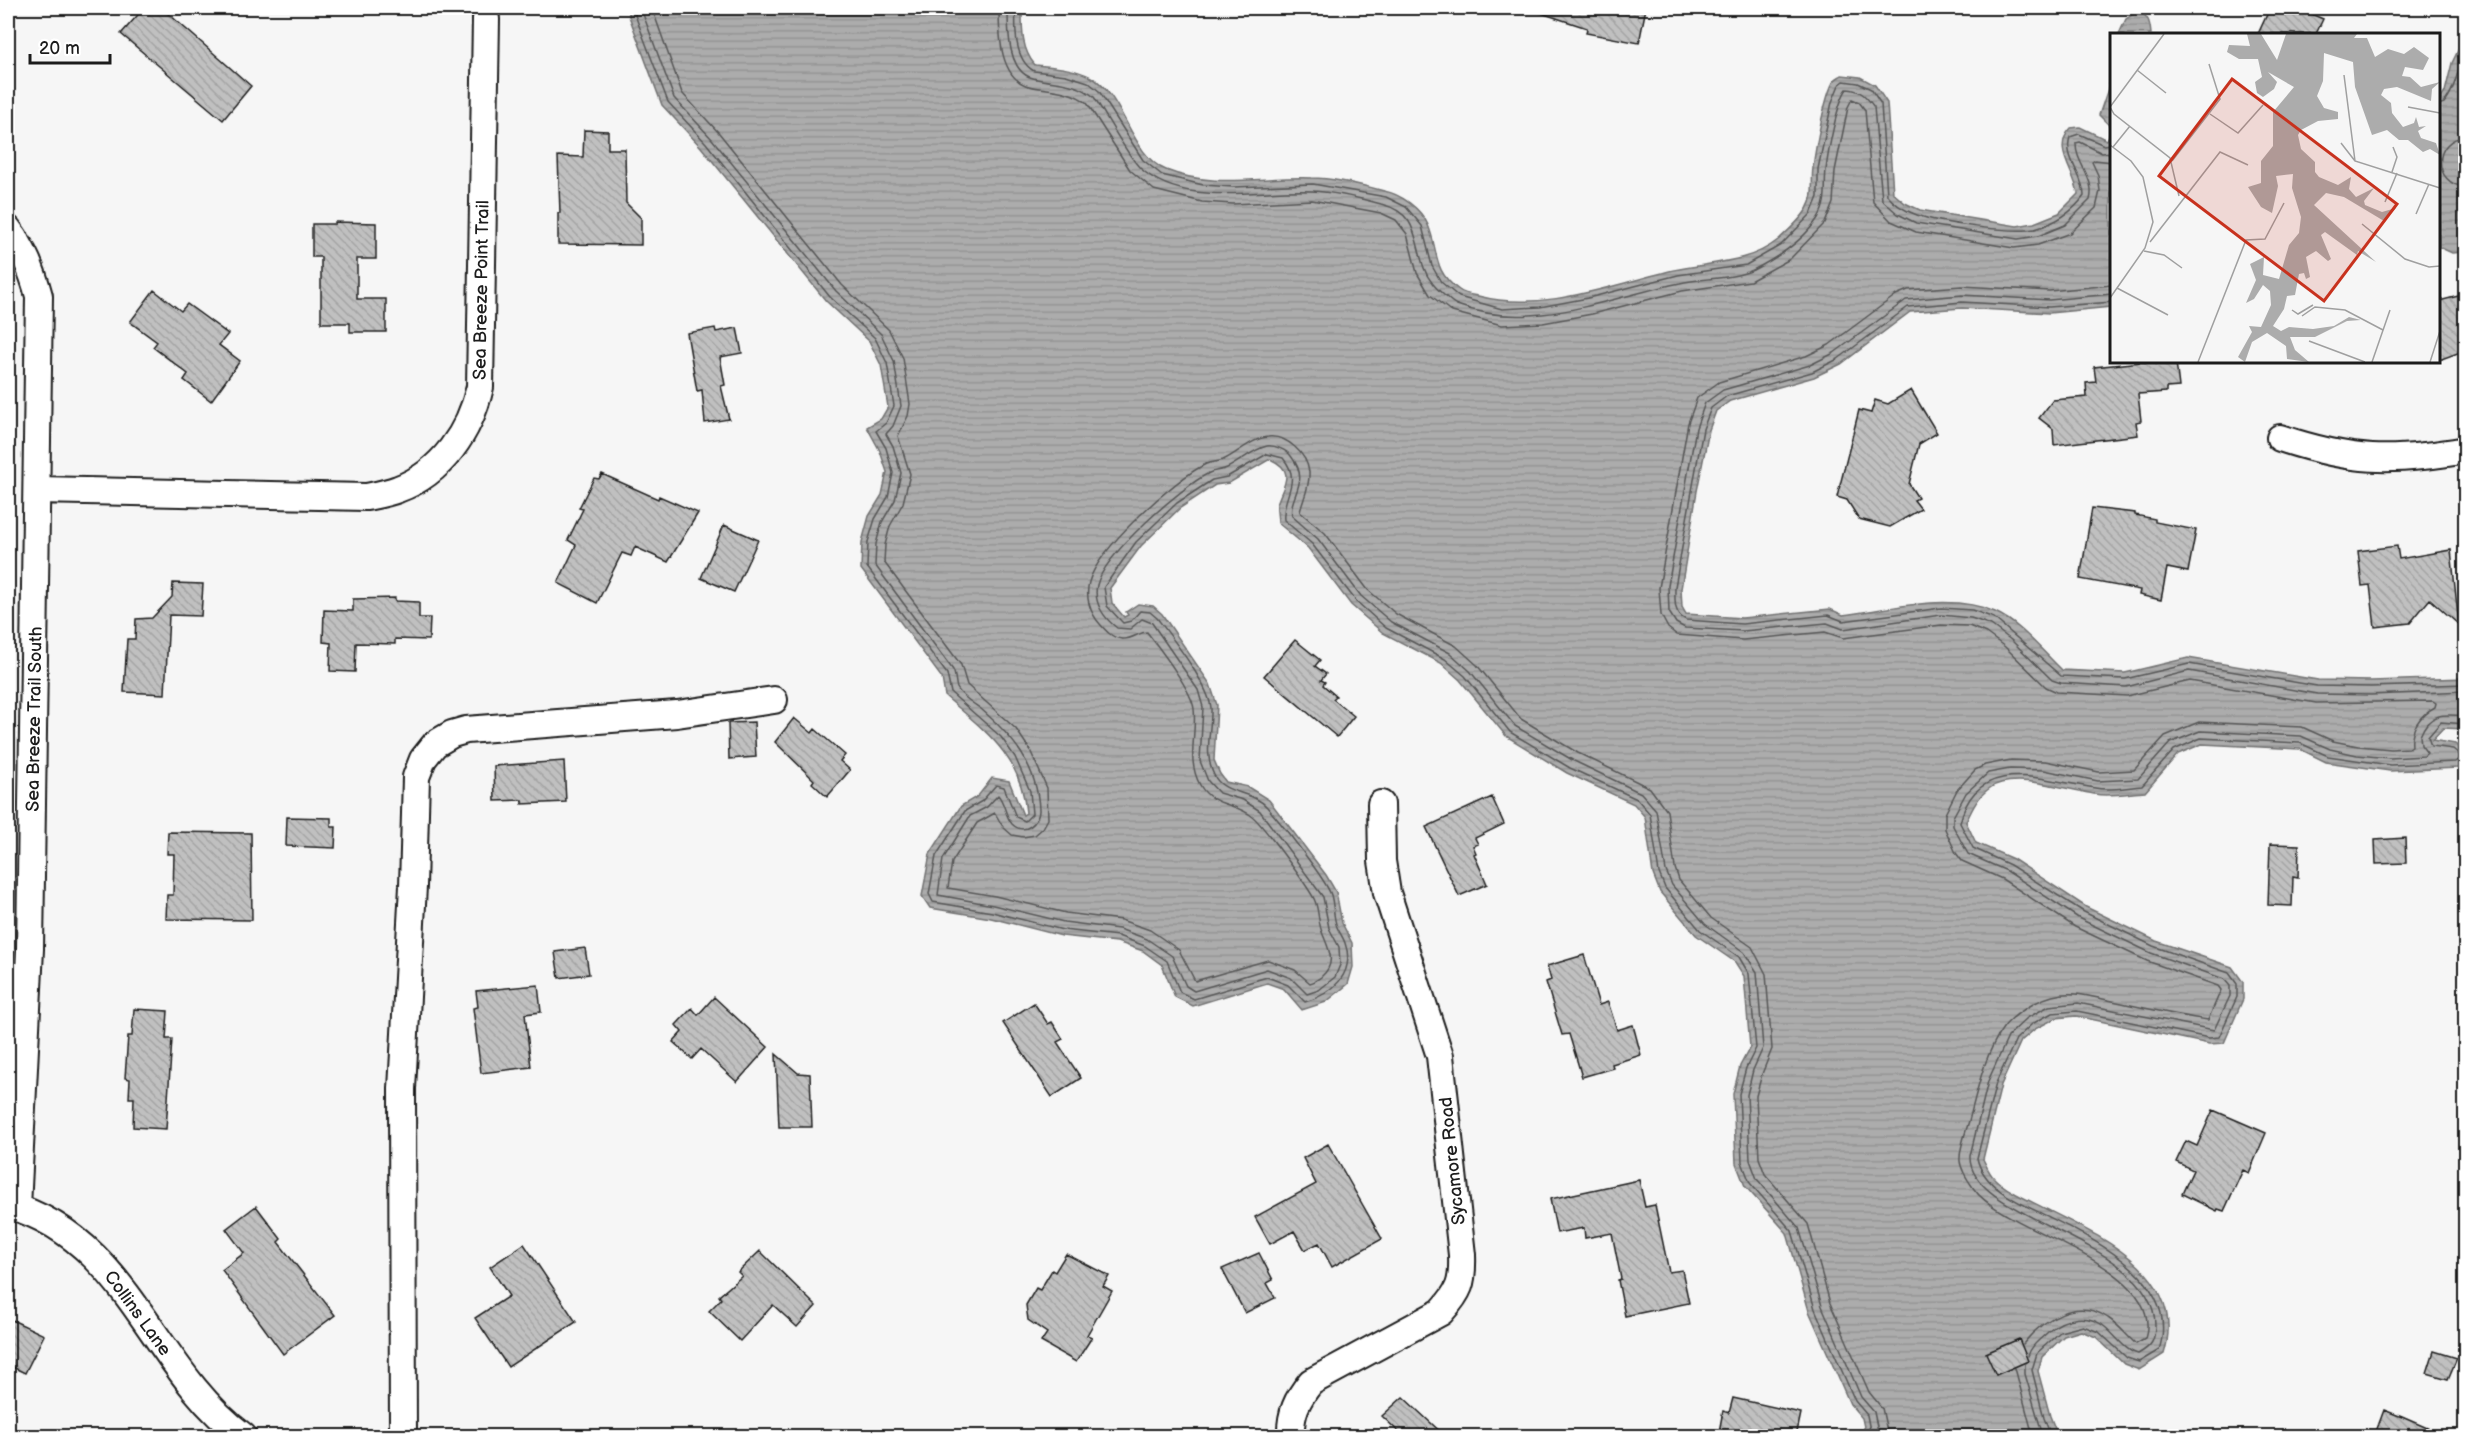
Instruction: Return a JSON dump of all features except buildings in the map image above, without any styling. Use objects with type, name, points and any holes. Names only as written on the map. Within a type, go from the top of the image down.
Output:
[{"type":"street","name":"Sea Breeze Point Trail","points":[[38,490],[366,497],[399,489],[419,479],[453,449],[468,425],[480,387],[486,19]]},
{"type":"street","name":"Sea Breeze Trail South","points":[[8,229],[22,248],[32,269],[39,296],[30,949],[12,1206]]},
{"type":"street","points":[[2280,438],[2318,451],[2351,457],[2392,460],[2466,450]]},
{"type":"street","points":[[403,1437],[402,1089],[413,886],[416,777],[423,759],[435,744],[452,734],[466,730],[677,714],[774,700]]},
{"type":"street","name":"Sycamore Road","points":[[1291,1437],[1292,1416],[1299,1397],[1311,1382],[1442,1312],[1457,1294],[1462,1279],[1462,1255],[1440,1056],[1386,893],[1382,861],[1381,804]]},
{"type":"street","name":"Collins Lane","points":[[12,1206],[55,1225],[87,1248],[121,1284],[183,1376],[206,1404],[243,1437]]},
{"type":"water","points":[[629,8],[1022,8],[1022,31],[1025,45],[1035,65],[1078,72],[1091,77],[1102,86],[1112,97],[1144,152],[1154,163],[1184,176],[1202,179],[1321,178],[1358,184],[1397,195],[1410,203],[1425,219],[1440,268],[1450,283],[1466,293],[1502,300],[1527,301],[1577,295],[1674,270],[1741,258],[1766,248],[1794,225],[1809,204],[1812,194],[1814,160],[1824,110],[1834,81],[1842,75],[1860,77],[1875,85],[1887,103],[1893,193],[1905,203],[1920,210],[2017,226],[2034,223],[2059,213],[2078,194],[2064,152],[2065,136],[2071,128],[2080,127],[2107,140],[2110,133],[2110,307],[2049,313],[1962,308],[1910,312],[1841,364],[1814,377],[1730,401],[1716,411],[1709,430],[1681,589],[1682,607],[1686,614],[1742,618],[1830,609],[1843,615],[1920,604],[1959,603],[1978,606],[1995,612],[2013,623],[2062,670],[2125,673],[2188,658],[2318,680],[2465,678],[2465,729],[2443,728],[2432,740],[2455,744],[2465,752],[2465,761],[2458,768],[2390,771],[2326,762],[2300,749],[2202,744],[2178,754],[2145,792],[2100,795],[2026,781],[2000,783],[1982,795],[1966,822],[1976,843],[2013,859],[2086,907],[2156,941],[2232,967],[2243,982],[2243,999],[2224,1043],[2209,1044],[2076,1016],[2056,1018],[2035,1029],[2021,1041],[2001,1085],[1983,1159],[1992,1176],[2000,1183],[2115,1247],[2136,1263],[2153,1281],[2164,1303],[2168,1327],[2164,1354],[2139,1370],[2124,1364],[2096,1337],[2081,1331],[2064,1336],[2042,1357],[2038,1371],[2058,1436],[1866,1436],[1862,1418],[1850,1404],[1809,1311],[1787,1233],[1745,1186],[1736,1163],[1733,1094],[1740,1066],[1750,1047],[1744,976],[1735,962],[1696,935],[1660,892],[1653,874],[1645,817],[1634,804],[1567,773],[1506,736],[1460,680],[1441,663],[1383,633],[1351,605],[1308,548],[1278,523],[1277,504],[1285,485],[1286,474],[1283,468],[1270,459],[1229,483],[1215,485],[1180,508],[1141,546],[1110,588],[1112,603],[1124,617],[1128,615],[1126,612],[1138,604],[1153,606],[1162,614],[1210,684],[1217,705],[1214,760],[1220,774],[1226,782],[1248,787],[1269,800],[1326,875],[1336,892],[1342,923],[1352,943],[1353,967],[1348,984],[1326,1002],[1302,1010],[1284,989],[1267,983],[1193,1006],[1175,997],[1162,965],[1143,951],[1117,942],[1062,936],[991,918],[930,908],[922,896],[930,854],[961,806],[978,796],[992,778],[1009,781],[1023,815],[1026,813],[1023,793],[1009,760],[987,733],[945,696],[942,678],[861,569],[862,542],[869,516],[882,495],[887,472],[880,451],[867,427],[881,419],[888,407],[881,365],[869,341],[826,301],[701,147],[662,105],[629,16]]},
{"type":"water","points":[[2138,11],[2148,20],[2151,33],[2119,33],[2126,19]]},
{"type":"water","points":[[2465,36],[2466,153],[2462,162],[2466,172],[2465,252],[2452,253],[2440,247],[2440,100],[2445,92],[2452,63]]},
{"type":"water","points":[[2110,83],[2110,126],[2099,115]]}]
